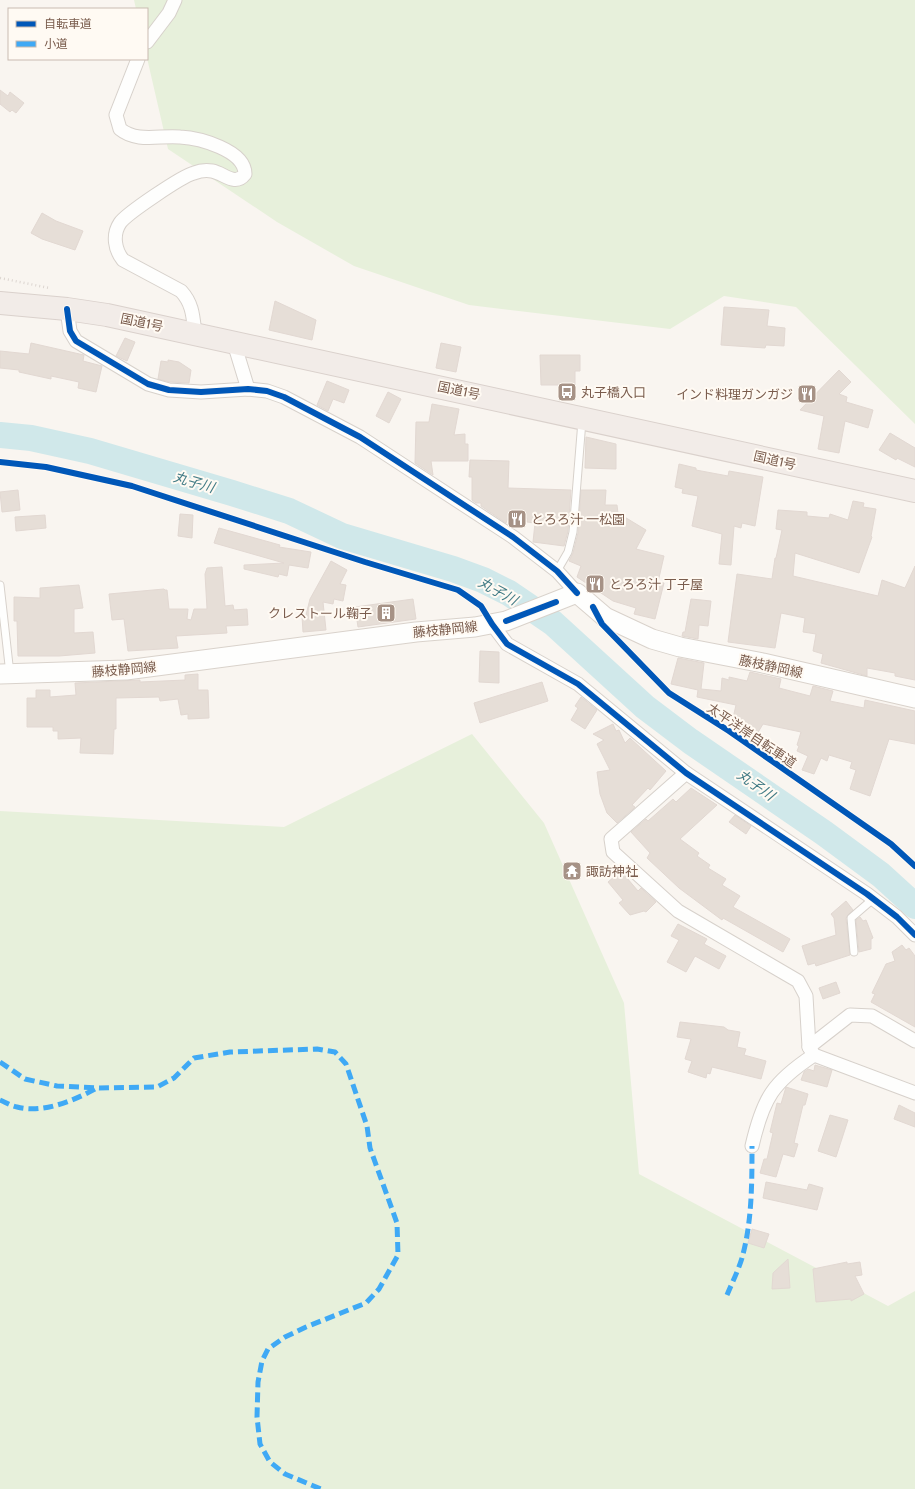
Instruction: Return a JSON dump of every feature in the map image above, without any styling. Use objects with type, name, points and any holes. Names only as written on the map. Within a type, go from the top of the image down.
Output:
[{"type":"highway","name":"国道1号","points":[[0,303],[67,308],[107,315],[583,417],[915,491]]},
{"type":"main road","name":"藤枝静岡線","points":[[5,674],[126,670],[499,622],[577,593],[605,617],[652,639],[680,647],[763,663],[915,698]]},
{"type":"street","points":[[148,41],[169,13],[175,0]]},
{"type":"street","points":[[138,60],[116,115],[120,129],[134,137],[179,136],[197,139],[236,156],[241,160],[245,168],[245,174],[237,180],[231,180],[212,171],[194,173],[181,178],[129,215],[120,223],[116,232],[117,252],[123,260],[181,291],[188,299],[192,306],[194,334]]},
{"type":"street","points":[[67,308],[70,331],[76,340],[148,384],[169,390],[201,392],[248,389],[267,391],[284,397],[360,437],[514,537],[557,571],[577,593]]},
{"type":"street","points":[[234,343],[248,389]]},
{"type":"street","points":[[499,622],[507,644],[578,684],[686,773],[897,916],[915,936]]},
{"type":"street","points":[[686,773],[611,839],[613,852],[678,911],[798,980],[806,996],[812,1051]]},
{"type":"street","points":[[752,1146],[758,1118],[773,1090],[782,1078],[850,1015],[872,1016],[915,1041]]},
{"type":"street","points":[[812,1051],[915,1093]]},
{"type":"lane","points":[[557,571],[568,552],[574,532],[583,417]]},
{"type":"lane","points":[[0,585],[5,674]]},
{"type":"lane","points":[[854,952],[851,918],[873,899]]},
{"type":"green space","points":[[134,0],[915,0],[915,424],[796,307],[724,296],[670,329],[469,305],[354,266],[277,222],[168,149],[147,60],[148,8],[136,8]]},
{"type":"green space","points":[[472,734],[544,823],[624,1003],[639,1174],[888,1306],[915,1291],[915,1489],[0,1489],[0,811],[284,827]]},
{"type":"building","points":[[0,90],[8,96],[10,92],[24,103],[16,113],[12,110],[10,112],[0,104]]},
{"type":"building","points":[[42,213],[56,221],[83,231],[75,250],[42,239],[31,233]]},
{"type":"building","points":[[275,301],[316,320],[312,340],[269,330]]},
{"type":"building","points":[[724,307],[769,310],[767,326],[785,328],[784,346],[766,345],[765,348],[721,345]]},
{"type":"building","points":[[125,338],[135,342],[127,361],[116,356]]},
{"type":"building","points":[[31,343],[84,355],[83,361],[102,366],[96,392],[78,388],[79,382],[51,376],[51,379],[19,372],[19,370],[0,368],[0,351],[29,354]]},
{"type":"building","points":[[441,343],[461,347],[456,372],[436,368]]},
{"type":"building","points":[[540,355],[580,355],[580,371],[575,371],[575,385],[541,385]]},
{"type":"building","points":[[168,360],[179,362],[191,370],[189,383],[170,382],[158,379],[161,361],[168,362]]},
{"type":"building","points":[[839,370],[851,382],[839,394],[847,397],[846,402],[873,410],[868,428],[845,421],[839,453],[818,449],[824,416],[800,410]]},
{"type":"building","points":[[327,381],[349,390],[344,403],[333,399],[328,411],[317,405]]},
{"type":"building","points":[[388,392],[401,399],[389,423],[376,416]]},
{"type":"building","points":[[432,404],[459,409],[454,435],[465,434],[465,444],[468,444],[468,461],[431,461],[433,475],[415,463],[416,422],[429,422]]},
{"type":"building","points":[[890,433],[915,448],[915,467],[897,458],[896,460],[879,450]]},
{"type":"building","points":[[586,437],[616,444],[616,469],[585,468]]},
{"type":"building","points":[[470,460],[509,461],[508,488],[571,490],[568,531],[564,546],[533,542],[535,523],[527,522],[527,518],[508,518],[506,523],[481,506],[481,503],[476,503],[472,500],[472,477],[469,477]]},
{"type":"building","points":[[679,464],[696,468],[696,470],[728,476],[729,471],[763,477],[755,526],[742,523],[741,528],[734,526],[731,565],[719,564],[722,534],[692,526],[698,496],[682,493],[683,489],[675,487]]},
{"type":"building","points":[[18,490],[20,510],[2,512],[0,492]]},
{"type":"building","points":[[581,490],[606,490],[605,505],[617,505],[618,513],[646,530],[636,549],[664,556],[658,582],[664,583],[655,619],[634,614],[636,608],[613,601],[577,577],[581,566],[569,561],[573,553],[578,533]]},
{"type":"building","points":[[853,501],[864,503],[863,507],[876,509],[872,537],[859,573],[795,553],[793,576],[878,596],[882,580],[905,588],[915,566],[915,680],[895,676],[895,673],[867,668],[867,676],[821,663],[823,654],[813,651],[816,634],[803,632],[805,618],[781,613],[775,648],[728,642],[737,574],[772,579],[775,558],[782,530],[776,529],[778,510],[807,512],[807,516],[829,518],[830,514],[848,520]]},
{"type":"building","points":[[180,514],[193,515],[192,538],[178,536]]},
{"type":"building","points":[[45,515],[46,528],[16,531],[15,517]]},
{"type":"building","points":[[219,528],[280,545],[279,547],[311,552],[308,568],[289,565],[287,576],[279,574],[278,577],[244,569],[244,565],[284,563],[214,543]]},
{"type":"building","points":[[331,561],[347,570],[340,584],[346,585],[343,601],[334,599],[333,604],[323,602],[326,630],[303,632],[302,616],[306,615],[310,599]]},
{"type":"building","points":[[222,567],[225,606],[233,605],[234,610],[247,609],[248,625],[226,626],[227,633],[176,636],[178,648],[128,651],[124,619],[112,620],[109,594],[164,589],[167,590],[169,609],[188,609],[187,619],[191,620],[194,609],[207,609],[205,574],[207,568]]},
{"type":"building","points":[[79,585],[83,608],[74,609],[74,633],[93,632],[95,653],[59,656],[18,656],[17,621],[14,621],[14,597],[40,598],[40,588]]},
{"type":"building","name":"クレストール鞠子","points":[[413,599],[416,619],[358,627],[355,607]]},
{"type":"building","points":[[691,599],[711,601],[708,626],[699,625],[698,639],[682,636],[683,632],[685,632]]},
{"type":"building","points":[[480,651],[499,652],[499,683],[479,682]]},
{"type":"building","points":[[678,658],[704,663],[701,689],[721,691],[722,678],[729,680],[729,677],[747,681],[750,672],[781,679],[779,688],[810,696],[813,686],[833,691],[830,701],[864,708],[865,700],[915,711],[915,744],[889,739],[870,796],[850,789],[856,770],[850,768],[852,762],[829,755],[827,761],[821,758],[814,774],[802,770],[808,756],[797,751],[799,746],[797,745],[801,732],[763,724],[754,739],[736,729],[739,719],[733,718],[736,705],[697,697],[698,690],[671,684]]},
{"type":"building","points":[[198,674],[198,690],[208,690],[209,718],[188,719],[188,714],[181,715],[178,699],[160,701],[159,697],[116,698],[116,729],[114,729],[113,754],[80,753],[81,738],[58,739],[58,731],[53,731],[53,727],[27,727],[27,698],[36,698],[36,690],[50,690],[50,697],[76,695],[75,683],[140,680],[140,682],[185,680],[185,675]]},
{"type":"building","points":[[542,682],[548,701],[480,723],[474,703]]},
{"type":"building","points":[[581,697],[597,710],[585,729],[571,720],[578,708],[575,706]]},
{"type":"building","points":[[613,724],[616,731],[619,730],[625,743],[630,738],[666,771],[650,790],[648,788],[632,805],[635,807],[617,823],[607,813],[600,794],[597,772],[610,770],[597,744],[604,740],[593,734]]},
{"type":"building","points":[[691,788],[717,805],[680,839],[699,853],[697,856],[710,865],[708,868],[726,879],[722,885],[740,896],[733,907],[790,939],[783,952],[723,918],[722,920],[679,888],[647,858],[650,853],[631,832],[646,819],[648,821],[673,799],[676,802]]},
{"type":"building","points":[[735,815],[751,826],[746,834],[729,822]]},
{"type":"building","points":[[621,871],[638,891],[641,888],[656,902],[646,912],[644,911],[630,915],[619,903],[623,900],[608,882]]},
{"type":"building","points":[[846,901],[853,910],[846,918],[850,955],[816,966],[815,963],[808,965],[802,946],[836,935],[834,918],[831,914]]},
{"type":"building","points":[[860,917],[863,921],[866,920],[873,938],[871,939],[871,949],[859,952],[856,920]]},
{"type":"building","points":[[678,924],[707,939],[704,944],[726,956],[719,969],[695,956],[686,972],[667,962],[679,940],[671,936]]},
{"type":"building","points":[[902,945],[906,950],[909,948],[915,956],[915,1027],[871,1002],[875,994],[872,993],[886,964],[895,961],[892,952]]},
{"type":"building","points":[[836,982],[840,993],[823,999],[819,988]]},
{"type":"building","points":[[680,1022],[724,1027],[728,1030],[740,1032],[737,1047],[746,1049],[744,1055],[766,1061],[761,1079],[712,1067],[710,1074],[707,1073],[706,1078],[688,1072],[692,1061],[685,1059],[691,1039],[677,1037]]},
{"type":"building","points":[[815,1065],[832,1070],[827,1087],[801,1080],[804,1072],[808,1069],[814,1071]]},
{"type":"building","points":[[786,1087],[808,1094],[805,1105],[803,1105],[794,1143],[798,1144],[794,1157],[783,1154],[776,1177],[760,1173],[764,1159],[767,1159],[773,1133],[770,1132],[777,1103],[781,1104]]},
{"type":"building","points":[[899,1105],[915,1113],[915,1127],[894,1119]]},
{"type":"building","points":[[830,1115],[848,1120],[836,1157],[818,1151]]},
{"type":"building","points":[[766,1182],[807,1190],[809,1184],[823,1188],[817,1210],[763,1198]]},
{"type":"building","points":[[752,1229],[769,1234],[764,1248],[748,1243]]},
{"type":"building","points":[[788,1259],[790,1288],[772,1289],[773,1273]]},
{"type":"building","points":[[847,1262],[847,1264],[860,1262],[862,1275],[855,1276],[864,1294],[851,1301],[851,1299],[816,1302],[813,1269]]},
{"type":"waterway","name":"丸子川","points":[[0,435],[31,438],[90,451],[232,493],[289,511],[342,536],[453,569],[483,580],[509,593],[553,623],[645,707],[690,741],[824,833],[881,875],[915,906]]},
{"type":"marked path","points":[[0,1062],[25,1079],[57,1086],[99,1088],[157,1087],[174,1078],[194,1058],[230,1052],[317,1049],[335,1052],[346,1064],[367,1126],[370,1148],[397,1223],[398,1255],[379,1289],[366,1303],[306,1327],[285,1337],[268,1349],[262,1361],[258,1382],[257,1417],[260,1444],[270,1462],[285,1474],[321,1489]]},
{"type":"marked path","points":[[0,1100],[10,1105],[27,1109],[37,1109],[58,1105],[97,1088]]},
{"type":"marked path","points":[[727,1295],[742,1258],[748,1231],[750,1216],[752,1146]]},
{"type":"cycle path","points":[[67,309],[70,331],[76,341],[148,384],[169,390],[201,392],[248,389],[267,391],[284,397],[360,437],[513,537],[557,571],[577,593]]},
{"type":"cycle path","points":[[0,462],[46,467],[132,486],[365,562],[458,590],[481,606],[507,644],[578,684],[686,773],[867,894],[897,917],[915,935]]},
{"type":"cycle path","points":[[506,621],[556,602]]},
{"type":"cycle path","name":"太平洋岸自転車道","points":[[593,607],[602,624],[669,693],[729,731],[891,844],[915,866]]},
{"type":"place","name":"丸子橋入口","points":[[567,392]]},
{"type":"place","name":"インド料理ガンガジ","points":[[807,394]]},
{"type":"place","name":"とろろ汁 一松園","points":[[517,519]]},
{"type":"place","name":"とろろ汁 丁子屋","points":[[595,584]]},
{"type":"place","name":"クレストール鞠子","points":[[386,613]]},
{"type":"place","name":"諏訪神社","points":[[572,871]]}]
